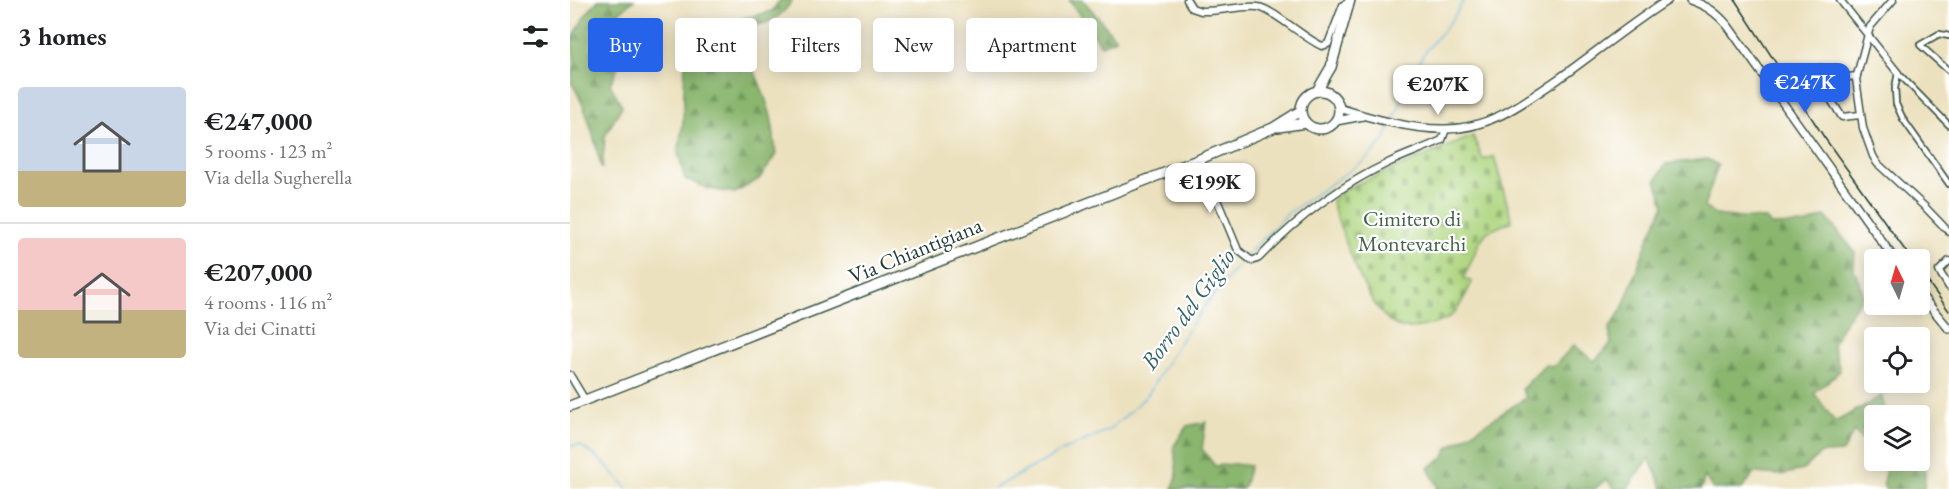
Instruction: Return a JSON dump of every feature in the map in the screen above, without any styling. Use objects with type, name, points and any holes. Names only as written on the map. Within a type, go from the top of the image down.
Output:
[{"type":"main road","name":"Via Chiantigiana","points":[[570,406],[1200,159],[1273,128],[1300,111],[1303,100],[1317,91],[1331,67],[1350,1]]},
{"type":"main road","name":"Via Chiantigiana","points":[[1331,67],[1331,95]]},
{"type":"main road","points":[[1317,91],[1331,95],[1338,103],[1336,121]]},
{"type":"main road","points":[[1300,111],[1306,123]]},
{"type":"main road","name":"Via Chiantigiana","points":[[1273,128],[1306,123],[1316,129],[1321,129],[1327,128],[1336,121]]},
{"type":"street","points":[[1187,0],[1192,8],[1201,10],[1219,11],[1257,7],[1266,10],[1310,41],[1322,46],[1328,44],[1343,4],[1350,1]]},
{"type":"street","points":[[1339,108],[1403,124],[1446,129],[1473,126],[1498,117],[1524,102],[1668,0]]},
{"type":"street","points":[[1690,0],[1718,14],[1728,26],[1887,249]]},
{"type":"street","points":[[1840,0],[1898,73],[1949,125]]},
{"type":"street","points":[[1893,0],[1867,33],[1857,76],[1860,116],[1877,164],[1949,232]]},
{"type":"street","points":[[1949,36],[1939,34],[1920,45],[1949,71]]},
{"type":"street","points":[[1857,76],[1840,78],[1821,69],[1814,74],[1842,117],[1860,116]]},
{"type":"street","points":[[1898,73],[1895,88],[1897,105],[1903,119],[1949,184]]},
{"type":"street","points":[[1336,121],[1364,116]]},
{"type":"street","points":[[1200,159],[1238,250],[1250,260],[1259,258],[1296,222],[1330,199],[1343,187],[1391,161],[1442,140],[1446,129]]},
{"type":"street","points":[[1949,261],[1939,271],[1949,287]]},
{"type":"street","points":[[1930,306],[1949,329]]},
{"type":"street","points":[[570,375],[585,400]]},
{"type":"green space","points":[[598,0],[634,0],[613,18],[588,18],[588,72],[616,72],[610,84],[622,106],[605,136],[602,169],[586,113],[571,82],[575,62],[571,42],[584,17]]},
{"type":"green space","points":[[780,0],[792,0],[776,18],[769,18],[769,21],[762,24],[757,26],[757,18],[745,18],[772,11]]},
{"type":"green space","points":[[1069,0],[1083,0],[1116,39],[1101,45],[1097,39],[1097,18],[1082,18]]},
{"type":"green space","points":[[685,72],[755,72],[771,115],[776,156],[759,179],[735,193],[710,189],[685,179],[678,153],[683,122]]},
{"type":"green space","name":"Cimitero di Montevarchi","points":[[1473,136],[1483,160],[1494,156],[1512,221],[1487,232],[1480,241],[1464,278],[1472,282],[1450,317],[1435,324],[1402,328],[1390,321],[1378,309],[1368,293],[1351,256],[1332,201],[1345,189]]},
{"type":"green space","points":[[1707,159],[1718,165],[1704,207],[1716,215],[1766,219],[1771,225],[1807,224],[1825,216],[1855,252],[1854,269],[1864,295],[1842,326],[1833,345],[1840,371],[1814,393],[1835,422],[1864,406],[1864,441],[1854,431],[1843,452],[1821,453],[1803,470],[1781,475],[1754,473],[1742,489],[1713,489],[1705,476],[1701,489],[1663,489],[1649,458],[1627,489],[1615,489],[1606,479],[1595,489],[1436,489],[1438,487],[1428,468],[1443,458],[1448,448],[1526,398],[1522,389],[1545,365],[1554,366],[1574,345],[1594,361],[1611,344],[1609,329],[1622,309],[1649,237],[1664,205],[1656,180],[1666,164]]},
{"type":"green space","points":[[1882,396],[1884,405],[1866,405]]},
{"type":"green space","points":[[1206,422],[1202,449],[1215,466],[1234,464],[1250,466],[1243,489],[1172,489],[1177,477],[1174,446],[1187,426]]},
{"type":"green space","points":[[1886,471],[1925,471],[1924,489],[1885,489],[1883,483]]},
{"type":"waterway","name":"Borro del Giglio","points":[[1393,121],[1422,57],[1450,22],[1463,0]]},
{"type":"waterway","name":"Borro del Giglio","points":[[1247,255],[1287,214],[1365,160],[1383,142],[1391,125]]},
{"type":"waterway","name":"Borro del Giglio","points":[[993,489],[1066,449],[1109,430],[1132,410],[1148,394],[1206,304],[1244,258]]},
{"type":"waterway","name":"Borro del Giglio","points":[[570,446],[580,445],[602,461],[628,489]]},
{"type":"railway","points":[[1735,0],[1824,137],[1904,249]]},
{"type":"railway","points":[[1930,285],[1949,311]]}]
